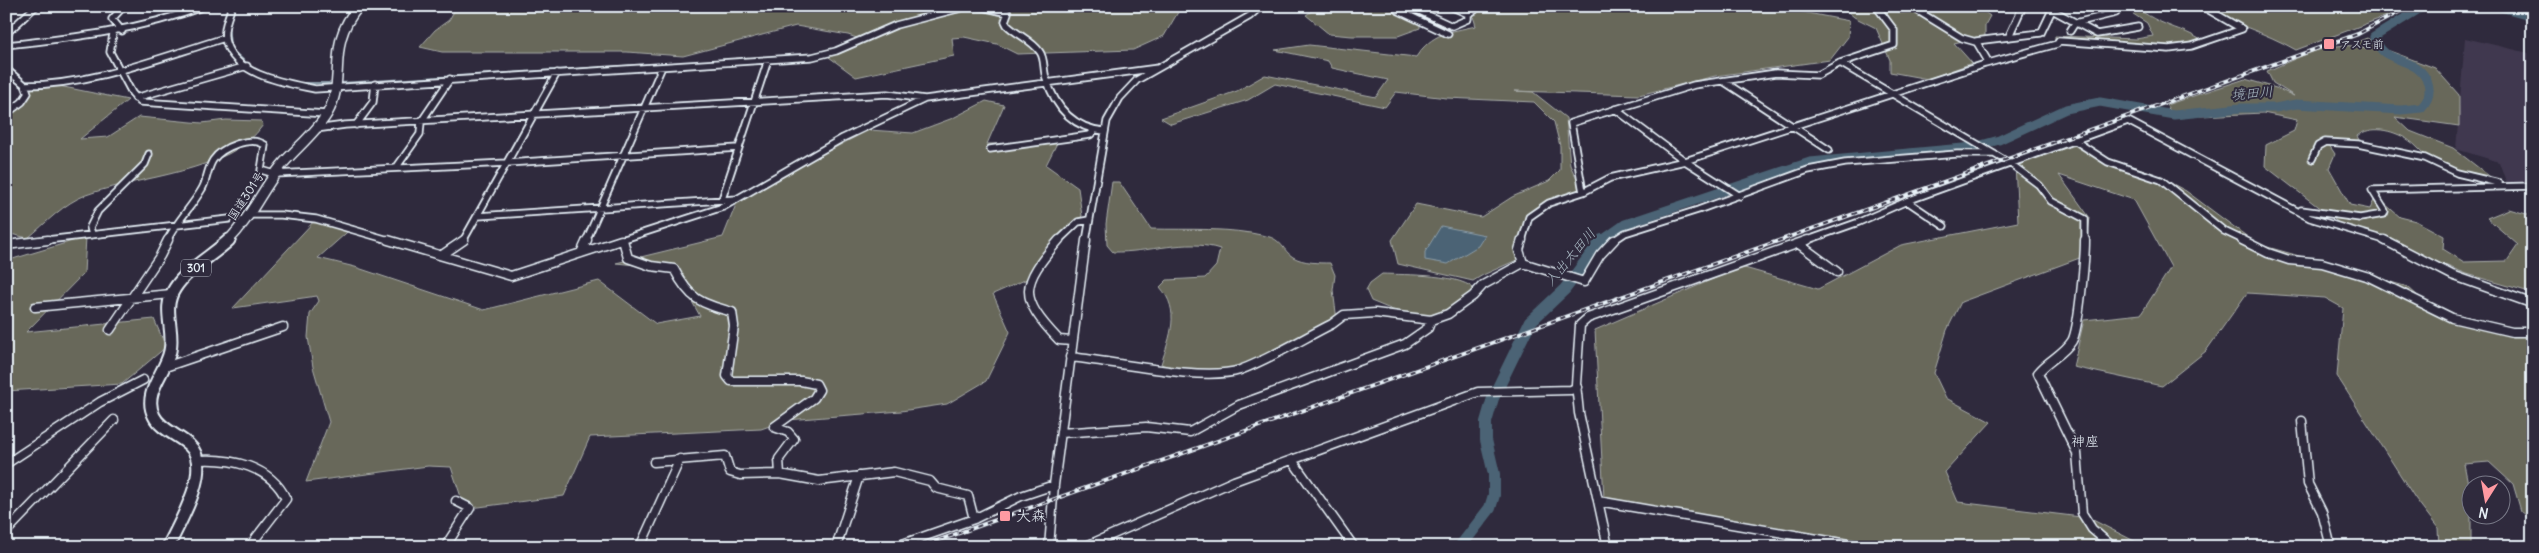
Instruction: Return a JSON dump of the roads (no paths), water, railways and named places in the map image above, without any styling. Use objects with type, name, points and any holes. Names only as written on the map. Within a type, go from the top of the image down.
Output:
[{"type":"highway","name":"国道301号","points":[[171,294],[184,278],[225,245],[251,215],[275,174],[316,129],[327,114],[333,103],[337,45],[341,31],[357,8]]},
{"type":"highway","points":[[168,547],[194,487],[198,460],[188,444],[162,427],[153,414],[151,407],[152,392],[171,349],[166,308],[171,294]]},
{"type":"street","points":[[6,34],[36,6]]},
{"type":"street","points":[[122,32],[112,19],[124,6]]},
{"type":"street","points":[[6,45],[113,34],[155,24],[205,6]]},
{"type":"street","points":[[232,6],[225,19],[225,38],[228,51],[262,76],[315,89],[823,55],[896,25],[969,6]]},
{"type":"street","points":[[357,8],[368,6]]},
{"type":"street","points":[[978,6],[1008,13],[1005,21],[1007,25],[1039,51],[1043,59],[1047,82],[1056,102],[1073,122],[1094,131],[1104,131]]},
{"type":"street","points":[[1049,547],[1054,485],[1072,341],[1089,220],[1107,120],[1120,98],[1137,80],[1250,16],[1261,6]]},
{"type":"street","points":[[1409,6],[1452,26],[1468,19],[1468,14]]},
{"type":"street","points":[[1450,6],[1468,14]]},
{"type":"street","points":[[1468,14],[1475,10],[1474,6]]},
{"type":"street","points":[[1583,192],[1571,122],[1694,85],[1776,73],[1818,75],[1826,73],[1840,63],[1894,45],[1894,30],[1876,6]]},
{"type":"street","points":[[1910,6],[1962,38],[1976,42],[1978,40],[2041,33],[2049,8]]},
{"type":"street","points":[[2009,36],[2023,6]]},
{"type":"street","points":[[2049,8],[2059,6]]},
{"type":"street","points":[[1523,263],[1519,250],[1529,218],[1549,203],[1583,192],[1610,178],[1685,161],[1989,63],[2057,44],[2059,41],[2169,48],[2192,46],[2242,29],[2202,6]]},
{"type":"street","points":[[2049,8],[2097,34],[2138,26]]},
{"type":"street","points":[[1397,10],[1448,34]]},
{"type":"street","points":[[2070,31],[2075,22],[2116,13]]},
{"type":"street","points":[[113,34],[110,52],[121,69],[135,98],[140,102],[327,114]]},
{"type":"street","points":[[25,85],[54,85],[121,69],[225,38]]},
{"type":"street","points":[[1976,42],[1989,63]]},
{"type":"street","points":[[722,199],[768,60]]},
{"type":"street","points":[[1840,63],[2011,164],[2039,185],[2051,201],[2085,219],[2084,258],[2073,339],[2062,354],[2045,364],[2038,373],[2077,453],[2080,464],[2080,505],[2086,521],[2091,529],[2113,547]]},
{"type":"street","points":[[135,98],[247,66]]},
{"type":"street","points":[[581,252],[662,66]]},
{"type":"street","points":[[316,129],[356,125],[887,94],[925,99],[1158,68]]},
{"type":"street","points":[[6,69],[25,85],[27,96],[6,114]]},
{"type":"street","points":[[442,255],[462,243],[557,73]]},
{"type":"street","points":[[396,168],[420,134],[421,122],[450,79]]},
{"type":"street","points":[[1724,81],[1829,150]]},
{"type":"street","points":[[356,125],[373,102],[375,84]]},
{"type":"street","points":[[251,215],[296,216],[316,219],[511,276],[699,215],[737,199],[843,138],[925,99]]},
{"type":"street","points":[[1615,109],[1685,161],[1740,196]]},
{"type":"street","points":[[1608,547],[1579,413],[1577,387],[1580,325],[1588,318],[1799,244],[1907,201],[2128,121],[2328,225],[2398,246],[2452,274],[2528,302],[2533,309]]},
{"type":"street","points":[[990,149],[1090,134],[1094,131]]},
{"type":"street","points":[[2074,140],[2108,162],[2161,180],[2224,231],[2268,253],[2289,260],[2322,263],[2369,277],[2452,318],[2512,332],[2533,332]]},
{"type":"street","points":[[110,330],[160,256],[176,225],[202,189],[213,160],[236,144],[250,141],[265,145],[261,170],[275,174],[507,164],[738,148]]},
{"type":"street","points":[[2312,159],[2318,146],[2325,142],[2358,144],[2425,158],[2457,172],[2509,185]]},
{"type":"street","points":[[92,235],[90,227],[96,214],[145,164],[149,154]]},
{"type":"street","points":[[1070,357],[1192,372],[1223,373],[1239,370],[1332,324],[1344,315],[1375,314],[1431,320],[1448,314],[1473,296],[1483,284],[1523,263],[1584,282],[1600,255],[1614,240],[1626,233],[1740,196],[1808,170],[1845,163],[1957,154],[1995,154]]},
{"type":"street","points":[[2291,207],[2313,213],[2360,218],[2384,214],[2385,211],[2372,190],[2509,185],[2533,186]]},
{"type":"street","points":[[478,216],[737,199]]},
{"type":"street","points":[[1907,201],[1944,226]]},
{"type":"street","points":[[6,245],[229,219]]},
{"type":"street","points":[[1072,341],[1059,340],[1034,312],[1027,295],[1030,283],[1053,247],[1078,222],[1089,220]]},
{"type":"street","points":[[623,240],[628,258],[651,266],[674,268],[688,292],[698,302],[732,312],[734,326],[727,376],[731,381],[802,381],[816,384],[819,390],[814,398],[774,427],[788,432],[794,439],[779,459],[780,474]]},
{"type":"street","points":[[1799,244],[1837,272]]},
{"type":"street","points":[[35,308],[171,294]]},
{"type":"street","points":[[1061,433],[1146,427],[1190,432],[1201,424],[1238,405],[1405,344],[1428,328],[1431,320]]},
{"type":"street","points":[[164,367],[283,327]]},
{"type":"street","points":[[6,464],[100,402],[143,380]]},
{"type":"street","points":[[1084,547],[1234,481],[1478,392],[1571,390],[1577,387]]},
{"type":"street","points":[[6,532],[114,420]]},
{"type":"street","points":[[2302,420],[2308,484],[2324,519],[2331,547]]},
{"type":"street","points":[[654,462],[725,456],[730,472],[740,475],[780,474],[820,480],[894,472],[930,481],[936,488],[968,496],[974,519]]},
{"type":"street","points":[[198,460],[213,458],[254,468],[270,478],[286,495],[286,499],[249,547]]},
{"type":"street","points":[[640,547],[680,459]]},
{"type":"street","points":[[1292,460],[1354,547]]},
{"type":"street","points":[[836,547],[859,476]]},
{"type":"street","points":[[894,547],[974,519],[1021,496],[1054,485]]},
{"type":"street","points":[[445,547],[470,508],[456,501]]},
{"type":"street","points":[[1598,501],[1669,511],[1742,527],[1816,537],[1864,547]]},
{"type":"street","points":[[1816,537],[1818,547]]},
{"type":"water","points":[[1441,226],[1485,235],[1478,246],[1448,264],[1425,260],[1425,252]]},
{"type":"waterway","points":[[231,18],[236,6]]},
{"type":"waterway","name":"境田川","points":[[1602,241],[1625,224],[1810,162],[1974,147],[1999,140],[2066,109],[2100,102],[2174,115],[2241,108],[2275,108],[2296,104],[2401,110],[2421,108],[2427,100],[2429,93],[2425,76],[2410,64],[2383,51],[2378,46],[2374,37],[2424,6]]},
{"type":"waterway","name":"境田川","points":[[2497,6],[2533,16]]},
{"type":"waterway","points":[[228,25],[230,45]]},
{"type":"waterway","points":[[233,51],[252,68]]},
{"type":"waterway","points":[[341,83],[672,63]]},
{"type":"waterway","points":[[275,77],[295,82]]},
{"type":"waterway","points":[[302,83],[329,83]]},
{"type":"waterway","name":"入出太田川","points":[[1460,547],[1490,508],[1494,495],[1494,474],[1486,440],[1486,422],[1493,398],[1530,322],[1565,289],[1602,241]]},
{"type":"railway","points":[[920,547],[2358,34],[2410,6]]},
{"type":"place","name":"アスモ前","points":[[2329,44]]},
{"type":"place","name":"大森","points":[[1005,516]]},
{"type":"district","name":"神座","points":[[2085,441]]}]
